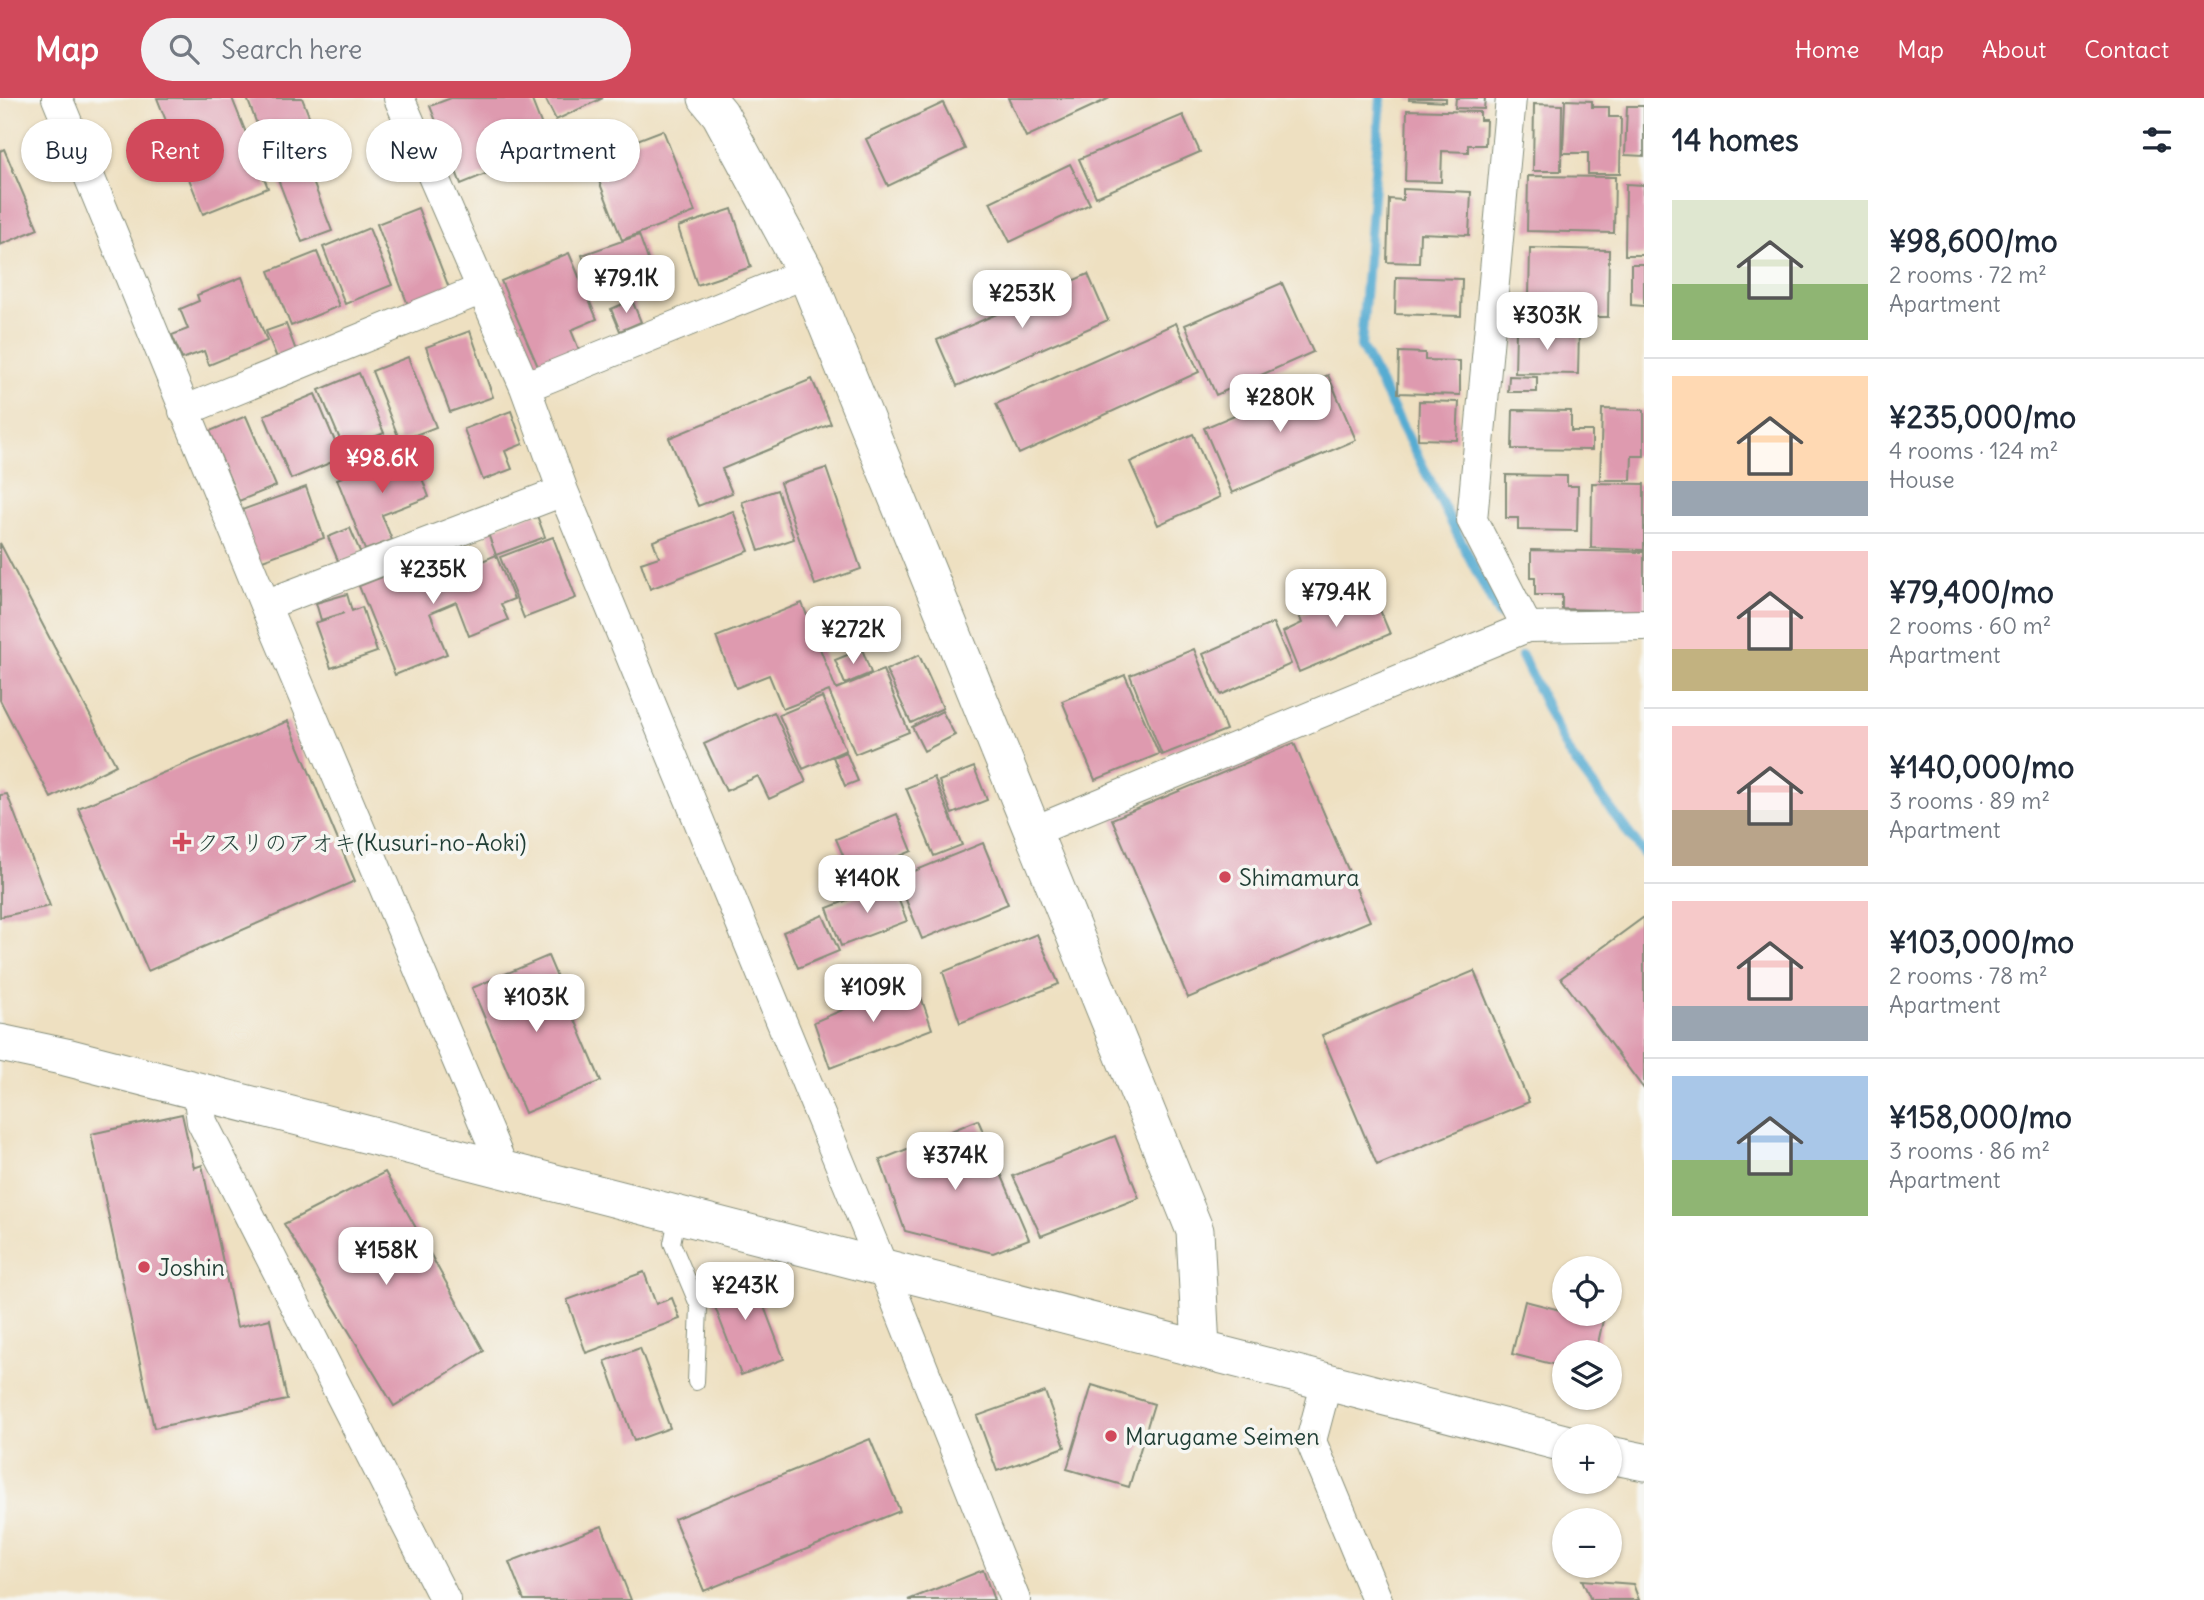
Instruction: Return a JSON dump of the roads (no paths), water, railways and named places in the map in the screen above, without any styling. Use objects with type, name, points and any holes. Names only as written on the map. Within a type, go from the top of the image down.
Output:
[{"type":"street","points":[[57,98],[184,411],[503,1168]]},
{"type":"street","points":[[399,98],[525,387],[563,491],[883,1268],[1015,1600]]},
{"type":"street","points":[[707,98],[720,114],[806,273],[1195,1231],[1201,1349]]},
{"type":"street","points":[[1511,98],[1472,520],[1527,628]]},
{"type":"street","points":[[525,387],[806,273]]},
{"type":"street","points":[[184,411],[482,289]]},
{"type":"street","points":[[265,605],[563,491]]},
{"type":"street","points":[[1032,832],[1527,628],[1644,625]]},
{"type":"street","points":[[0,1043],[66,1057],[503,1168],[1552,1441]]},
{"type":"street","points":[[198,1091],[202,1122],[445,1600]]},
{"type":"street","points":[[1327,1381],[1311,1441],[1377,1600]]},
{"type":"street","points":[[1622,1457],[1644,1462]]},
{"type":"lane","points":[[678,1214],[672,1243],[699,1307],[696,1382]]},
{"type":"waterway","points":[[1381,98],[1361,346],[1499,615]]},
{"type":"waterway","points":[[1522,656],[1568,752],[1644,854]]},
{"type":"place","name":"クスリのアオキ(Kusuri-no-Aoki)","points":[[182,842]]},
{"type":"place","name":"Shimamura","points":[[1225,877]]},
{"type":"place","name":"Joshin","points":[[144,1267]]},
{"type":"place","name":"Marugame Seimen","points":[[1111,1436]]}]
